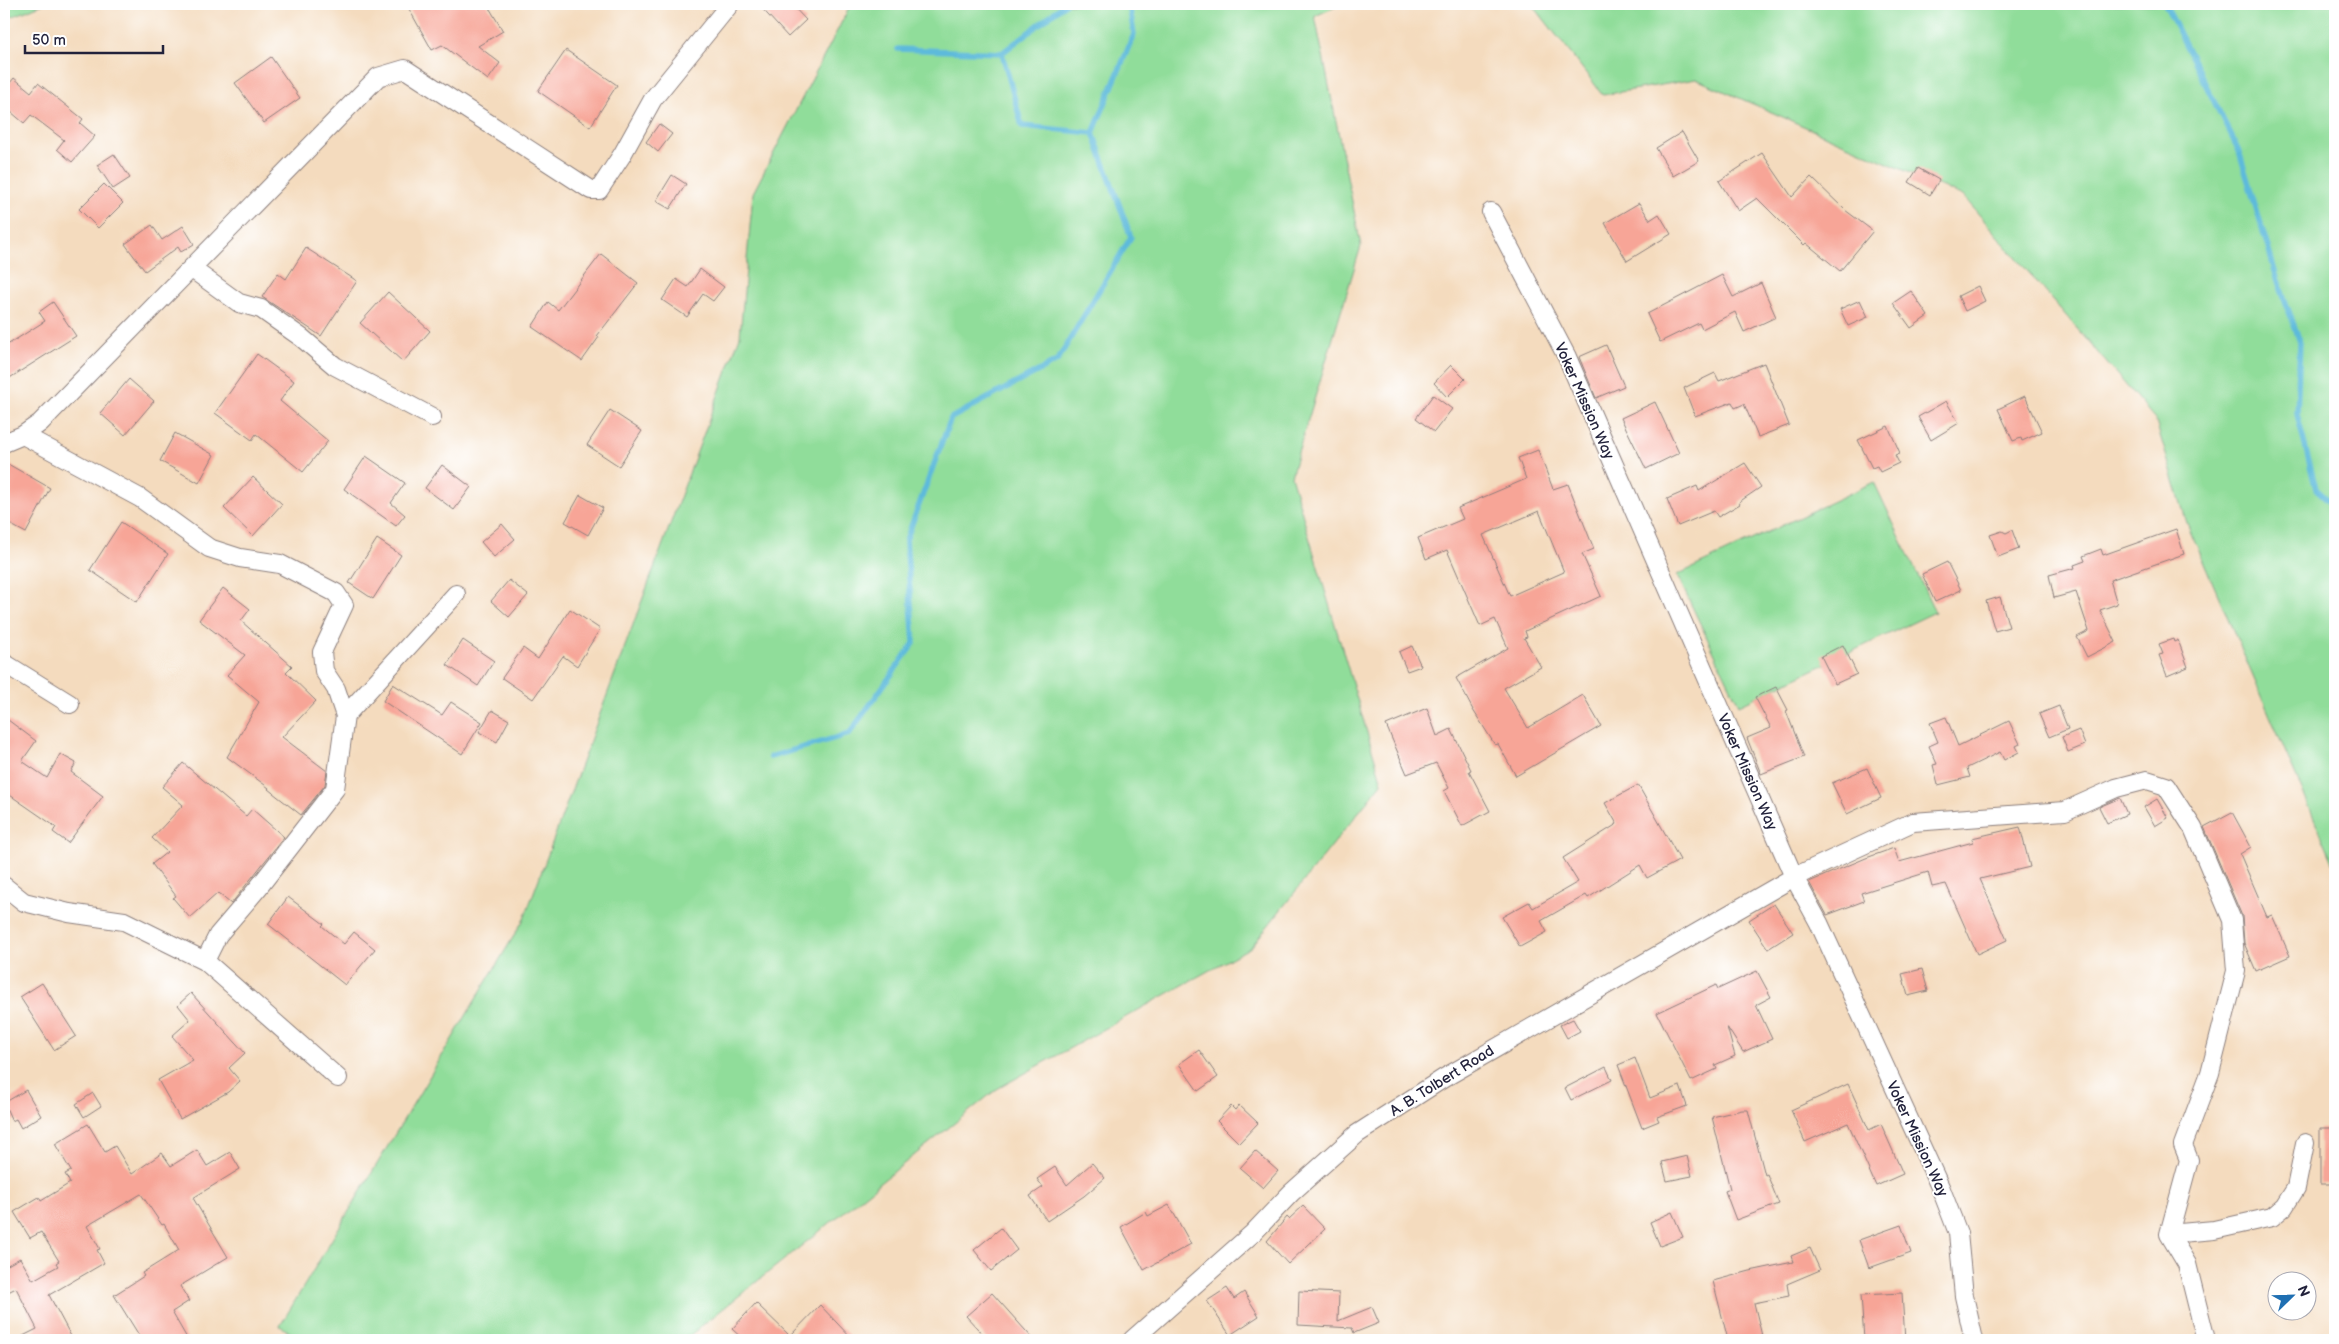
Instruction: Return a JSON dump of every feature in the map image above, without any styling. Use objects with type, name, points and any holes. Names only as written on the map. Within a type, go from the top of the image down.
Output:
[{"type":"street","points":[[4,444],[23,435],[40,423],[378,77],[405,69],[591,190],[599,190],[622,155],[653,99],[730,4]]},
{"type":"street","name":"Voker Mission Way","points":[[1492,212],[1566,357],[1794,877],[1819,924],[1953,1217],[1958,1233],[1964,1296],[1974,1340]]},
{"type":"street","points":[[192,269],[239,303],[261,309],[302,338],[336,366],[432,417]]},
{"type":"street","points":[[23,435],[140,498],[209,548],[240,558],[280,564],[336,592],[344,606],[322,652],[324,670],[336,689],[345,716],[335,789],[258,888],[218,935],[205,961]]},
{"type":"street","points":[[345,716],[456,594]]},
{"type":"street","points":[[4,663],[70,704]]},
{"type":"street","name":"A. B. Tolbert Road","points":[[1132,1340],[1253,1233],[1291,1193],[1357,1134],[1394,1112],[1444,1078],[1794,877],[1913,822],[2065,811],[2116,788],[2147,780],[2166,786],[2193,828],[2232,920],[2236,971],[2210,1073],[2184,1145],[2189,1160],[2170,1234]]},
{"type":"street","points":[[4,886],[24,902],[68,913],[124,921],[205,961],[338,1078]]},
{"type":"street","points":[[2206,1340],[2187,1264],[2170,1234],[2214,1230],[2272,1216],[2284,1207],[2296,1188],[2305,1143]]},
{"type":"green space","points":[[4,4],[43,4],[4,20]]},
{"type":"green space","points":[[851,4],[1342,4],[1315,16],[1361,246],[1291,476],[1382,783],[1251,947],[997,1089],[684,1340],[302,1340],[280,1326],[524,919],[740,336],[753,193]]},
{"type":"green space","points":[[1532,4],[2335,4],[2335,867],[2187,523],[2155,419],[1963,196],[1696,79],[1603,95]]},
{"type":"green space","points":[[1874,482],[1935,612],[1739,705],[1677,575]]},
{"type":"building","points":[[419,4],[487,4],[503,31],[478,46],[500,63],[488,80],[442,45],[432,50],[409,9]]},
{"type":"building","points":[[758,4],[791,4],[806,20],[788,37]]},
{"type":"building","points":[[566,50],[617,85],[590,127],[538,91]]},
{"type":"building","points":[[271,57],[300,98],[264,123],[235,83]]},
{"type":"building","points":[[14,78],[31,92],[38,83],[83,119],[80,123],[95,136],[72,162],[57,149],[64,140],[31,115],[24,123],[4,106],[4,90]]},
{"type":"building","points":[[659,124],[672,134],[658,152],[646,142]]},
{"type":"building","points":[[1682,132],[1699,161],[1673,176],[1656,148]]},
{"type":"building","points":[[1762,153],[1792,197],[1811,177],[1845,210],[1873,231],[1840,271],[1806,243],[1804,245],[1757,198],[1738,211],[1719,181]]},
{"type":"building","points":[[114,154],[130,178],[113,189],[97,165]]},
{"type":"building","points":[[1918,168],[1939,180],[1930,195],[1909,182]]},
{"type":"building","points":[[672,175],[686,184],[670,209],[656,201]]},
{"type":"building","points":[[104,184],[123,203],[98,228],[79,209]]},
{"type":"building","points":[[1639,203],[1650,220],[1659,214],[1671,234],[1627,261],[1605,223]]},
{"type":"building","points":[[152,225],[162,240],[183,226],[194,244],[181,252],[178,247],[145,271],[125,244]]},
{"type":"building","points":[[306,248],[357,281],[321,336],[262,297],[278,273],[286,279]]},
{"type":"building","points":[[601,254],[638,283],[597,336],[599,337],[582,361],[532,327],[548,302],[558,310]]},
{"type":"building","points":[[700,269],[724,287],[713,301],[703,294],[687,317],[662,300],[676,279],[688,287]]},
{"type":"building","points":[[1722,275],[1733,297],[1761,283],[1776,317],[1744,332],[1735,312],[1702,329],[1699,323],[1660,342],[1647,314]]},
{"type":"building","points":[[1978,286],[1985,301],[1965,311],[1958,296]]},
{"type":"building","points":[[1911,291],[1928,316],[1911,328],[1893,303]]},
{"type":"building","points":[[388,292],[430,331],[403,362],[360,323]]},
{"type":"building","points":[[1860,300],[1868,317],[1848,326],[1840,309]]},
{"type":"building","points":[[53,302],[76,336],[8,379],[4,371],[4,347],[45,321],[39,312]]},
{"type":"building","points":[[1606,345],[1624,386],[1596,398],[1579,357]]},
{"type":"building","points":[[257,354],[294,381],[280,401],[328,441],[303,472],[256,434],[252,440],[215,413]]},
{"type":"building","points":[[1764,363],[1789,425],[1758,437],[1744,404],[1735,408],[1732,402],[1695,416],[1684,388],[1715,373],[1719,381]]},
{"type":"building","points":[[1451,365],[1465,379],[1447,397],[1434,383]]},
{"type":"building","points":[[129,379],[154,401],[125,435],[100,413]]},
{"type":"building","points":[[1433,395],[1452,409],[1434,432],[1416,418]]},
{"type":"building","points":[[2025,396],[2042,432],[2022,441],[2021,438],[2013,441],[1998,409]]},
{"type":"building","points":[[1946,401],[1959,423],[1931,440],[1918,417]]},
{"type":"building","points":[[1655,402],[1679,453],[1646,469],[1621,418]]},
{"type":"building","points":[[610,410],[642,431],[619,466],[587,445]]},
{"type":"building","points":[[1888,426],[1900,453],[1895,455],[1899,463],[1880,472],[1877,466],[1872,468],[1858,440]]},
{"type":"building","points":[[175,433],[214,455],[199,483],[160,461]]},
{"type":"building","points":[[1538,450],[1553,489],[1568,484],[1594,549],[1582,554],[1601,596],[1525,631],[1527,637],[1524,638],[1541,667],[1504,688],[1528,728],[1583,695],[1601,726],[1516,776],[1498,744],[1495,745],[1473,710],[1456,678],[1508,648],[1495,619],[1480,626],[1447,550],[1426,559],[1418,538],[1463,519],[1458,508],[1526,479],[1518,458]],"holes":[[[1539,511],[1564,572],[1510,596],[1483,535]]]},
{"type":"building","points":[[366,456],[405,483],[391,503],[405,515],[396,526],[344,489]]},
{"type":"building","points":[[1745,463],[1761,487],[1739,502],[1740,504],[1718,517],[1714,511],[1678,526],[1667,499],[1697,486],[1699,491]]},
{"type":"building","points":[[8,464],[50,488],[26,533],[4,521],[4,473]]},
{"type":"building","points":[[442,465],[471,487],[454,510],[425,488]]},
{"type":"building","points":[[253,477],[282,504],[253,536],[224,508]]},
{"type":"building","points":[[580,495],[603,508],[588,535],[565,522]]},
{"type":"building","points":[[121,522],[168,554],[137,602],[90,570]]},
{"type":"building","points":[[502,524],[515,539],[494,557],[481,542]]},
{"type":"building","points":[[2176,529],[2184,554],[2110,580],[2117,604],[2100,610],[2116,642],[2087,657],[2077,637],[2089,631],[2076,592],[2054,598],[2049,575],[2075,568],[2074,565],[2085,561],[2083,556],[2101,549],[2103,555]]},
{"type":"building","points":[[2012,530],[2019,549],[1998,557],[1990,535],[2002,531],[2006,533]]},
{"type":"building","points":[[377,539],[401,555],[373,599],[349,583]]},
{"type":"building","points":[[1947,562],[1961,590],[1935,602],[1922,574]]},
{"type":"building","points":[[509,580],[528,595],[509,617],[491,601]]},
{"type":"building","points":[[223,588],[250,609],[241,621],[292,666],[286,672],[316,701],[282,737],[327,771],[325,785],[301,815],[269,788],[227,757],[259,702],[227,675],[245,655],[199,620]]},
{"type":"building","points":[[2000,597],[2009,627],[1995,631],[1986,601]]},
{"type":"building","points":[[570,609],[600,629],[577,666],[563,656],[533,699],[502,678],[523,648],[538,659]]},
{"type":"building","points":[[2173,639],[2174,642],[2178,640],[2188,667],[2167,676],[2159,655],[2163,654],[2159,644]]},
{"type":"building","points":[[463,640],[494,661],[478,686],[447,665]]},
{"type":"building","points":[[1843,645],[1857,674],[1835,684],[1821,656]]},
{"type":"building","points":[[1412,646],[1421,666],[1407,671],[1399,652]]},
{"type":"building","points":[[393,684],[442,715],[451,702],[482,722],[462,754],[383,701]]},
{"type":"building","points":[[1776,687],[1788,710],[1786,711],[1804,757],[1761,774],[1747,738],[1771,728],[1755,697]]},
{"type":"building","points":[[2059,706],[2068,729],[2049,737],[2039,714]]},
{"type":"building","points":[[1427,708],[1437,736],[1451,729],[1471,770],[1469,771],[1490,811],[1462,826],[1444,791],[1449,788],[1436,763],[1407,774],[1386,725]]},
{"type":"building","points":[[492,710],[509,720],[497,742],[479,732]]},
{"type":"building","points":[[4,717],[36,741],[22,761],[47,778],[60,754],[76,763],[71,772],[103,796],[68,843],[53,832],[56,827],[4,791]]},
{"type":"building","points":[[1946,717],[1958,746],[2009,721],[2020,744],[2016,746],[2019,752],[2004,760],[2000,752],[1967,768],[1970,777],[1938,785],[1933,765],[1937,764],[1929,746],[1938,742],[1930,723]]},
{"type":"building","points":[[2079,730],[2085,745],[2068,752],[2062,737]]},
{"type":"building","points":[[183,763],[246,816],[252,809],[284,837],[231,904],[218,893],[190,918],[173,898],[176,896],[152,864],[167,852],[152,838],[183,805],[162,787]]},
{"type":"building","points":[[1867,768],[1881,798],[1847,814],[1832,783]]},
{"type":"building","points":[[1638,785],[1680,860],[1647,878],[1640,865],[1588,898],[1586,895],[1541,921],[1547,932],[1520,947],[1502,917],[1529,902],[1533,908],[1578,882],[1563,858],[1617,824],[1605,803]]},
{"type":"building","points":[[2120,798],[2127,814],[2107,823],[2099,807]]},
{"type":"building","points":[[2157,799],[2168,818],[2155,826],[2144,807]]},
{"type":"building","points":[[2232,812],[2251,847],[2240,854],[2267,917],[2272,915],[2290,956],[2256,971],[2244,943],[2242,916],[2204,827]]},
{"type":"building","points":[[2020,827],[2030,867],[1980,879],[2007,940],[1977,954],[1946,884],[1932,887],[1928,872],[1861,893],[1864,901],[1827,915],[1809,882],[1894,848],[1899,862],[1973,842],[1972,838]]},
{"type":"building","points":[[288,897],[324,924],[322,926],[344,944],[354,932],[375,949],[345,985],[268,924]]},
{"type":"building","points":[[1774,904],[1793,933],[1768,949],[1749,920]]},
{"type":"building","points":[[1922,969],[1928,991],[1908,996],[1902,974]]},
{"type":"building","points":[[1757,971],[1771,997],[1756,1005],[1772,1039],[1743,1052],[1727,1027],[1735,1056],[1715,1065],[1717,1069],[1691,1081],[1657,1013],[1716,985],[1718,989]]},
{"type":"building","points":[[42,983],[76,1036],[54,1050],[20,997]]},
{"type":"building","points":[[191,993],[245,1053],[229,1068],[240,1081],[228,1092],[180,1119],[158,1080],[193,1060],[172,1036],[190,1020],[178,1005]]},
{"type":"building","points":[[1573,1019],[1580,1031],[1567,1038],[1560,1025]]},
{"type":"building","points":[[1199,1050],[1218,1077],[1198,1091],[1179,1064]]},
{"type":"building","points":[[1635,1058],[1650,1098],[1680,1086],[1687,1106],[1657,1117],[1659,1121],[1642,1128],[1618,1065]]},
{"type":"building","points":[[1606,1067],[1612,1080],[1571,1100],[1565,1088]]},
{"type":"building","points":[[1848,1084],[1869,1130],[1881,1124],[1903,1174],[1876,1186],[1848,1123],[1805,1142],[1791,1110]]},
{"type":"building","points":[[26,1090],[41,1116],[21,1128],[16,1119],[12,1121],[4,1103]]},
{"type":"building","points":[[93,1093],[101,1106],[84,1117],[76,1104]]},
{"type":"building","points":[[1239,1105],[1258,1123],[1239,1143],[1217,1121],[1231,1106],[1235,1110]]},
{"type":"building","points":[[1748,1110],[1765,1175],[1767,1174],[1779,1204],[1736,1220],[1725,1191],[1730,1189],[1712,1117]]},
{"type":"building","points":[[88,1124],[105,1152],[115,1146],[132,1174],[162,1153],[171,1166],[197,1150],[207,1166],[230,1152],[240,1169],[193,1198],[228,1257],[180,1286],[189,1301],[172,1312],[188,1340],[142,1340],[114,1295],[144,1276],[142,1273],[179,1250],[164,1224],[162,1225],[141,1194],[87,1226],[100,1249],[97,1250],[104,1263],[49,1295],[73,1340],[15,1340],[37,1329],[16,1288],[8,1292],[4,1284],[4,1267],[20,1258],[33,1280],[58,1266],[56,1263],[59,1261],[41,1232],[30,1238],[14,1212],[39,1197],[41,1201],[70,1183],[65,1174],[71,1171],[55,1144]]},
{"type":"building","points":[[2320,1128],[2335,1128],[2335,1184],[2320,1184]]},
{"type":"building","points":[[1255,1151],[1278,1171],[1263,1188],[1240,1168]]},
{"type":"building","points":[[1687,1156],[1692,1176],[1667,1181],[1662,1162]]},
{"type":"building","points":[[1092,1163],[1105,1178],[1084,1196],[1047,1221],[1030,1196],[1043,1187],[1037,1179],[1055,1167],[1067,1185]]},
{"type":"building","points":[[1169,1205],[1191,1244],[1144,1270],[1121,1227],[1146,1212],[1148,1216]]},
{"type":"building","points":[[1303,1206],[1325,1229],[1288,1264],[1267,1241],[1287,1217],[1289,1219]]},
{"type":"building","points":[[1672,1212],[1683,1237],[1660,1246],[1650,1222]]},
{"type":"building","points":[[1901,1225],[1911,1253],[1869,1268],[1859,1240]]},
{"type":"building","points":[[1001,1228],[1017,1250],[991,1271],[974,1250]]},
{"type":"building","points":[[1810,1248],[1820,1270],[1787,1284],[1789,1296],[1754,1303],[1763,1340],[1728,1340],[1713,1281],[1793,1262],[1791,1256]]},
{"type":"building","points":[[1227,1288],[1234,1299],[1244,1292],[1259,1316],[1230,1335],[1207,1301]]},
{"type":"building","points":[[1299,1291],[1339,1293],[1338,1321],[1372,1307],[1379,1323],[1354,1333],[1352,1328],[1298,1325]]},
{"type":"building","points":[[992,1293],[1034,1340],[988,1340],[966,1316]]},
{"type":"building","points":[[1902,1293],[1905,1340],[1864,1340],[1861,1295]]},
{"type":"building","points":[[756,1303],[790,1336],[820,1305],[853,1340],[744,1340],[732,1329]]},
{"type":"waterway","points":[[898,49],[1002,53],[1065,4]]},
{"type":"waterway","points":[[770,757],[849,734],[914,643],[906,540],[951,418],[1057,361],[1131,237],[1093,133],[1134,34],[1129,4]]},
{"type":"waterway","points":[[2165,4],[2239,151],[2277,278],[2300,342],[2297,414],[2316,489],[2335,506]]},
{"type":"waterway","points":[[1002,53],[1022,126],[1093,133]]}]
